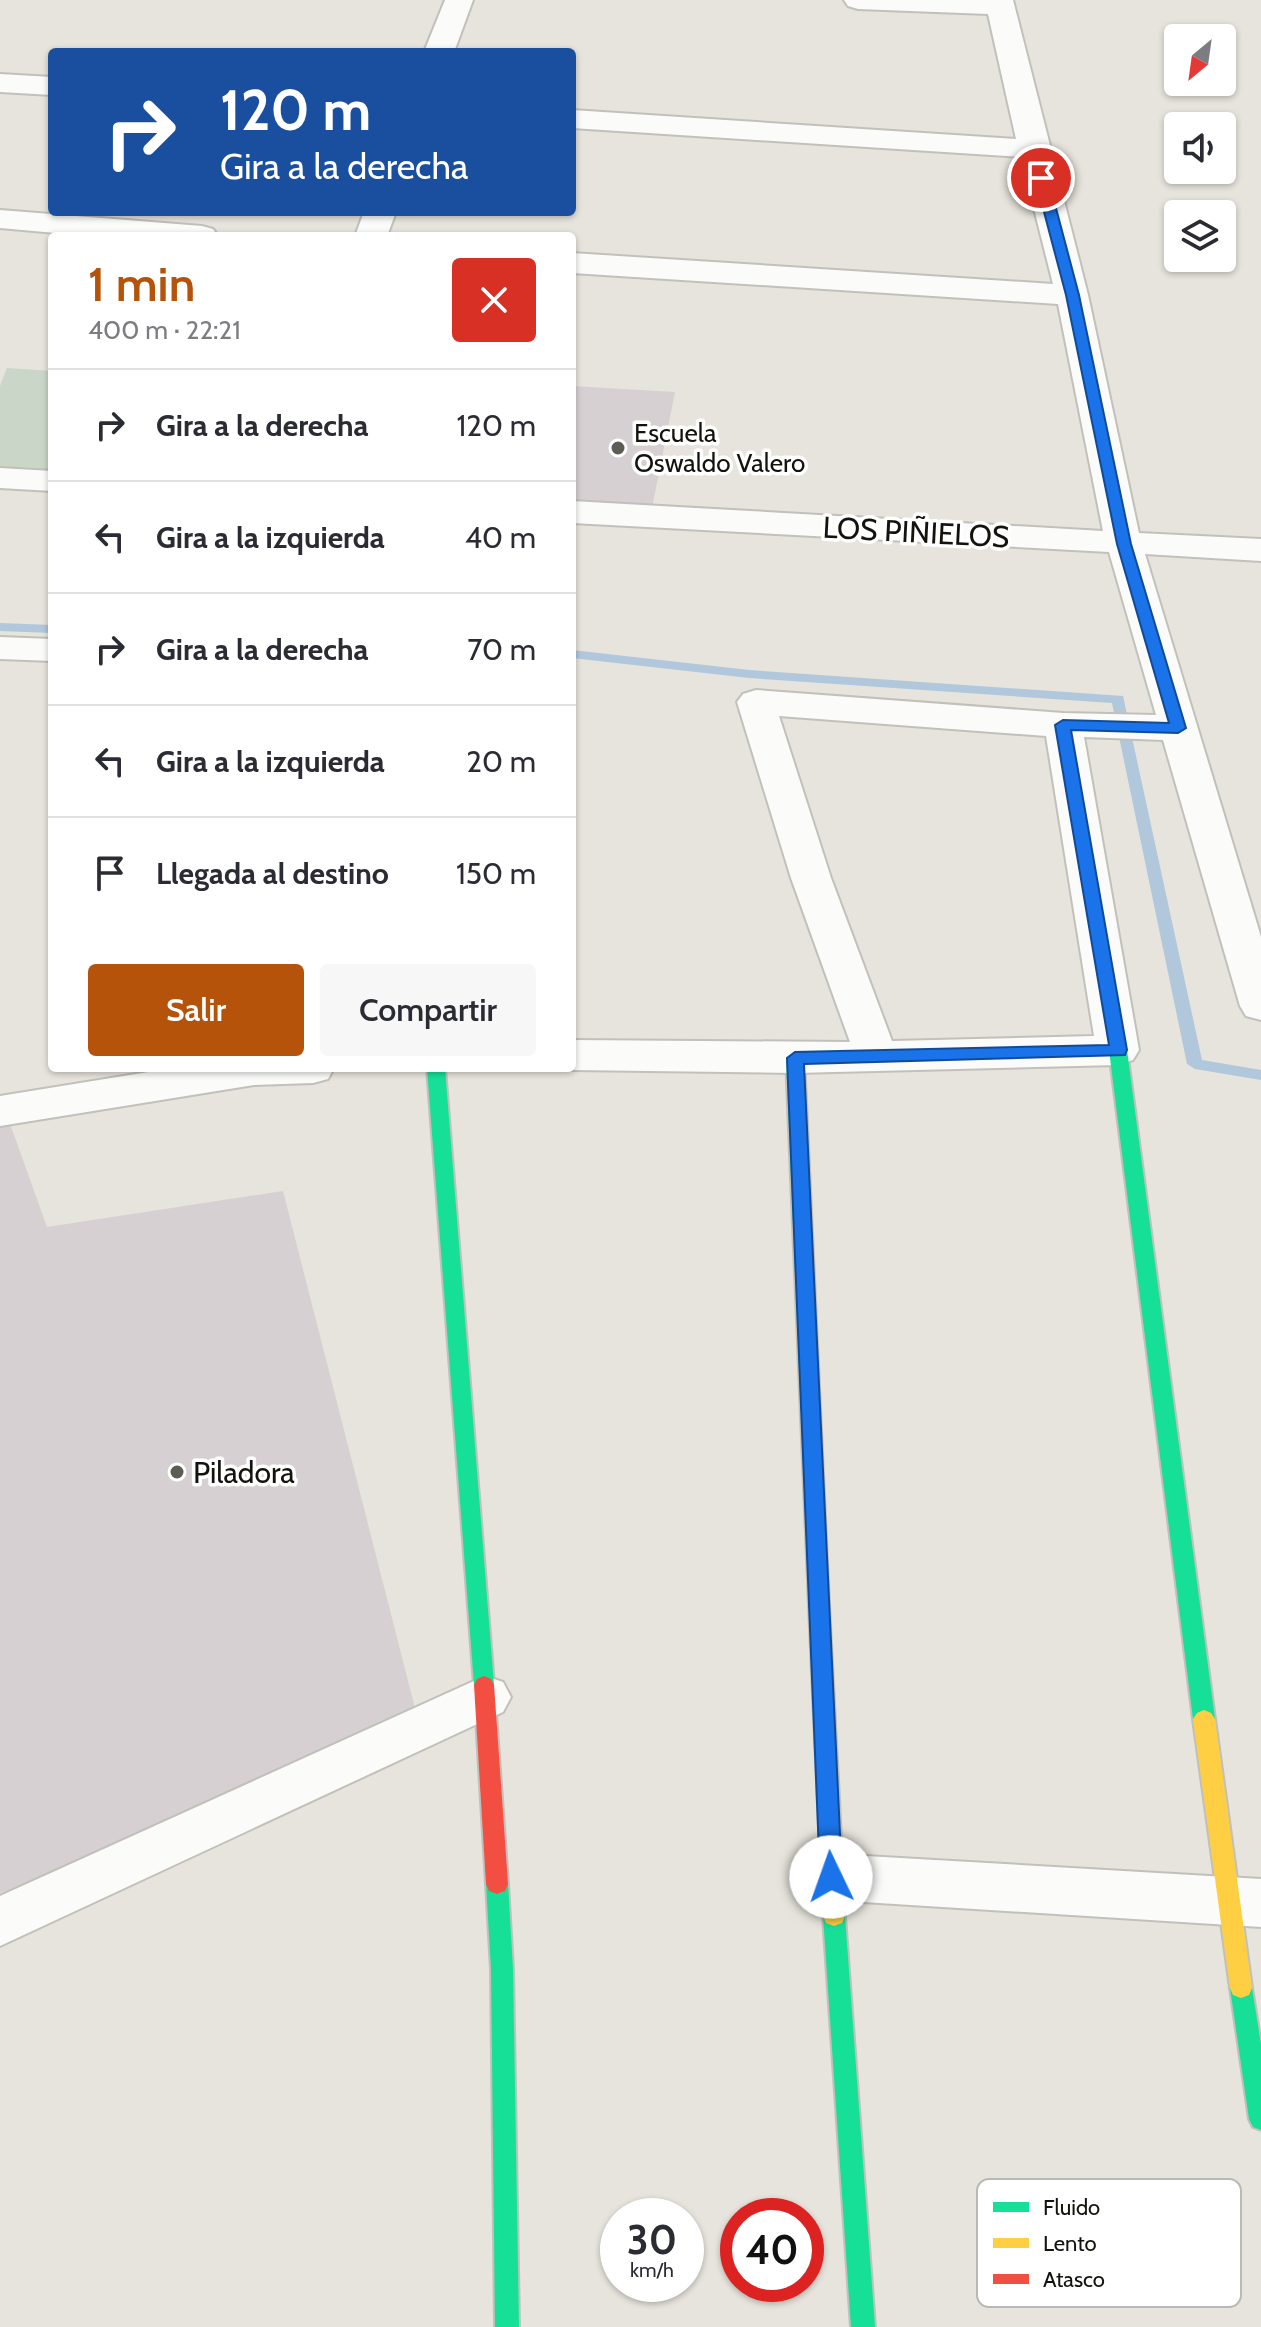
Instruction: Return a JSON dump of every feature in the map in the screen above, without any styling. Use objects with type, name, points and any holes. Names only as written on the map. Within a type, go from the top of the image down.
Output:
[{"type":"street","points":[[441,48],[459,0]]},
{"type":"street","points":[[858,0],[1000,3],[1072,295],[1124,544],[1261,1006]]},
{"type":"street","points":[[0,83],[48,86]]},
{"type":"street","points":[[576,119],[1034,149]]},
{"type":"street","points":[[0,219],[154,232]]},
{"type":"street","points":[[576,263],[1072,295]]},
{"type":"street","points":[[0,478],[48,481]]},
{"type":"street","name":"LOS PIÑIELOS","points":[[576,512],[1261,550]]},
{"type":"street","points":[[0,648],[48,650]]},
{"type":"street","points":[[877,1057],[811,878],[756,702],[1063,725],[1178,728]]},
{"type":"street","points":[[1063,725],[1118,1050],[1245,1902],[1261,2119]]},
{"type":"street","points":[[576,1055],[795,1058],[1118,1050]]},
{"type":"street","points":[[795,1058],[831,1877],[863,2327]]},
{"type":"street","points":[[0,1111],[236,1072]]},
{"type":"street","points":[[436,1072],[485,1697],[502,1969],[507,2327]]},
{"type":"street","points":[[0,1922],[485,1697]]},
{"type":"street","points":[[831,1877],[1245,1902]]},
{"type":"green space","points":[[7,368],[48,371],[48,477],[0,474],[0,386]]},
{"type":"building","name":"Escuela Oswaldo Valero","points":[[576,386],[675,392],[652,508],[576,504]]},
{"type":"building","name":"Piladora","points":[[9,1121],[47,1227],[283,1191],[417,1716],[200,1821],[0,1893],[0,1126]]},
{"type":"waterway","points":[[0,627],[48,629]]},
{"type":"waterway","points":[[576,654],[749,674],[1118,699],[1195,1064],[1261,1075]]},
{"type":"traffic: fast","points":[[1118,1050],[1204,1719]]},
{"type":"traffic: fast","points":[[795,1058],[819,1606]]},
{"type":"traffic: fast","points":[[436,1072],[484,1685]]},
{"type":"traffic: fast","points":[[497,1884],[502,1969],[507,2327]]},
{"type":"traffic: fast","points":[[834,1916],[863,2327]]},
{"type":"traffic: fast","points":[[1241,1988],[1261,2119]]},
{"type":"traffic: slow","points":[[819,1606],[834,1916]]},
{"type":"traffic: slow","points":[[1204,1719],[1241,1988]]},
{"type":"traffic: jam","points":[[484,1685],[497,1884]]},
{"type":"place","name":"Escuela Oswaldo Valero","points":[[618,448]]},
{"type":"place","name":"Piladora","points":[[177,1472]]},
{"type":"route","points":[[831,1877],[795,1058],[1118,1050],[1063,725],[1178,728],[1124,544],[1072,295],[1041,178]]}]
